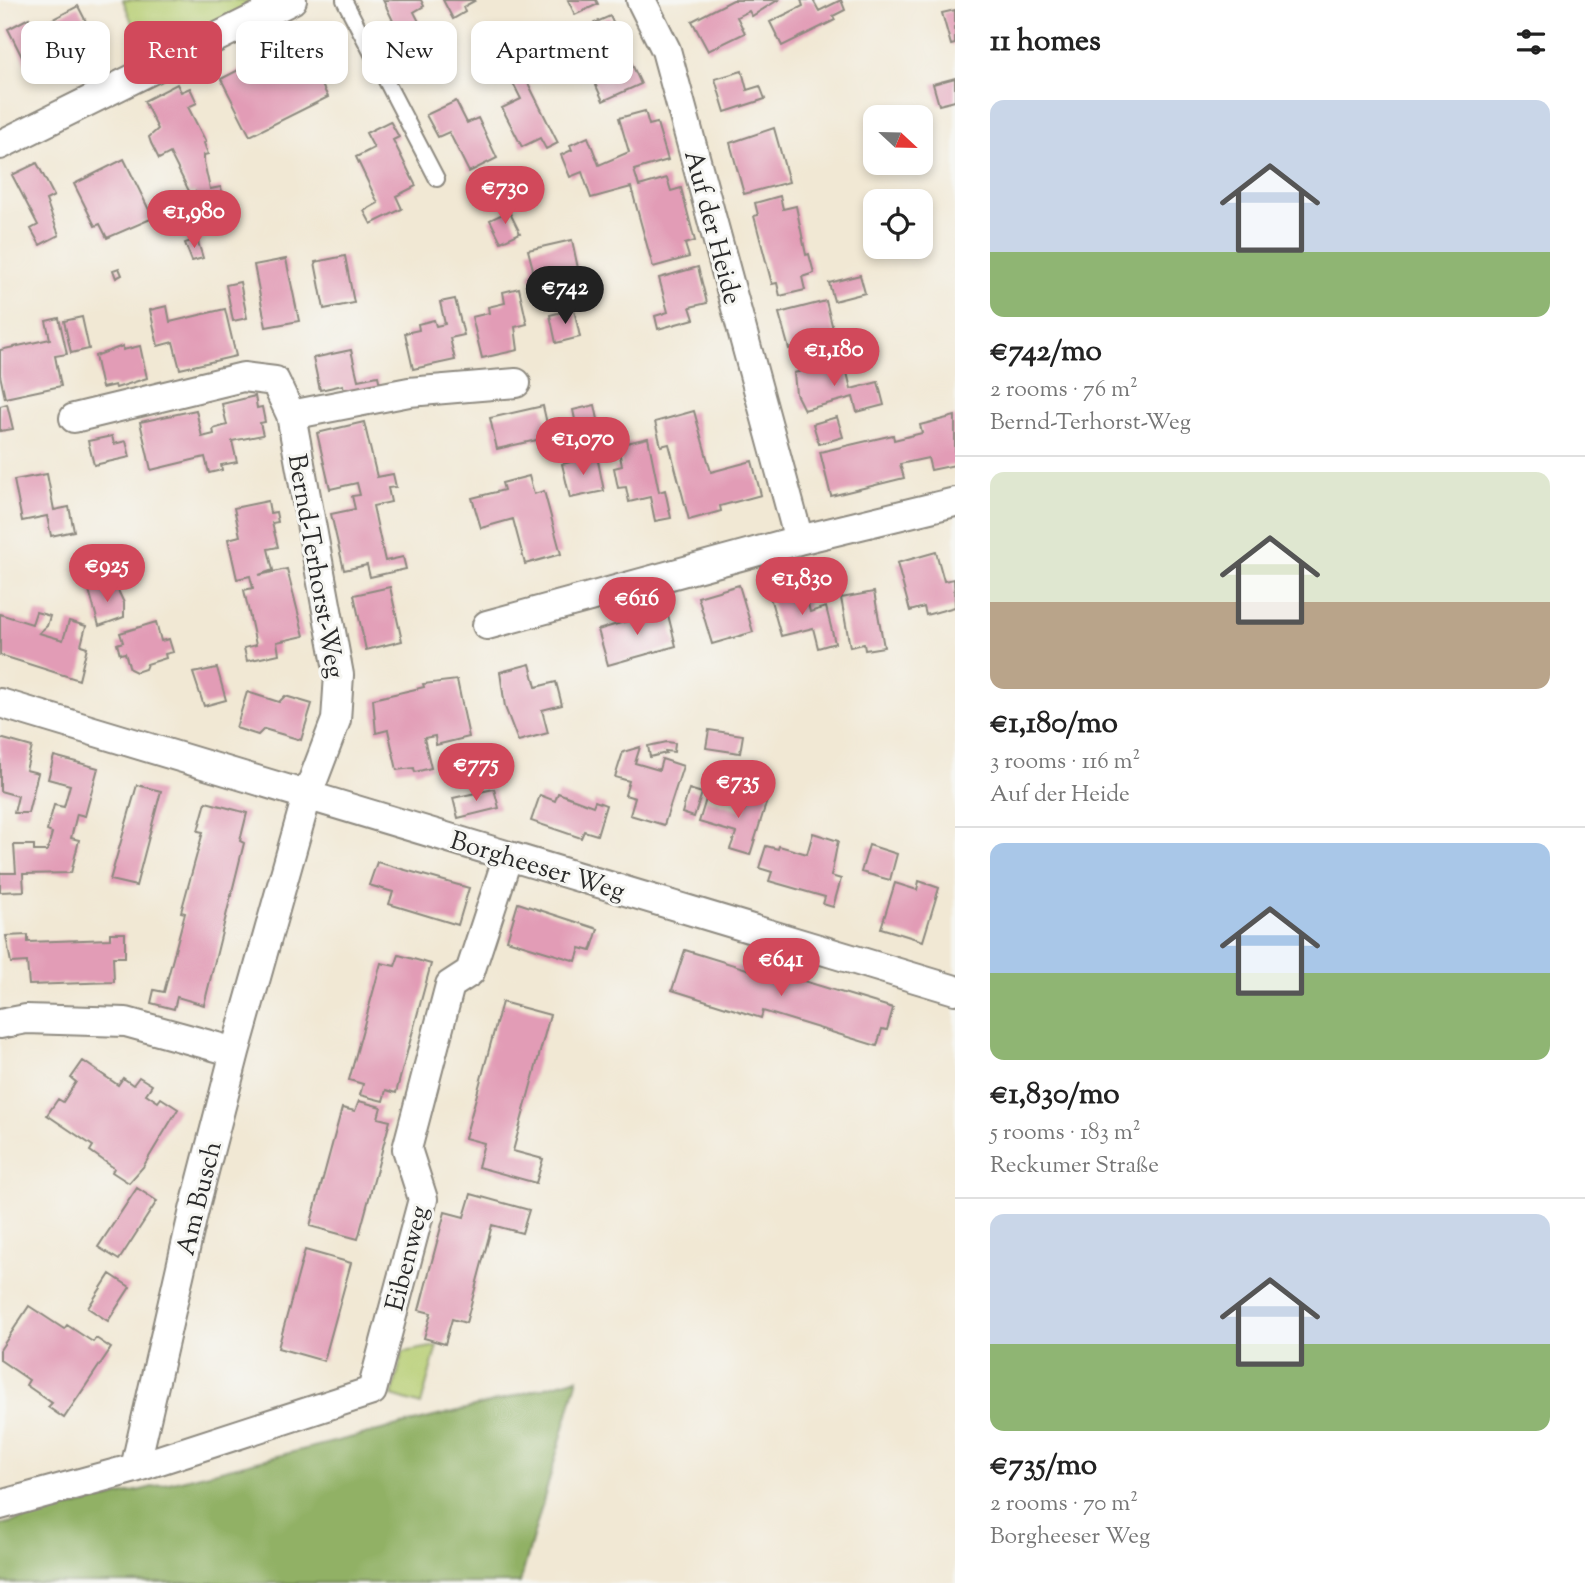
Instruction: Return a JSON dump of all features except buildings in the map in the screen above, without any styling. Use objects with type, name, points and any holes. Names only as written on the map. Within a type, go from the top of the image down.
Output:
[{"type":"street","points":[[0,145],[292,0]]},
{"type":"street","name":"Auf der Heide","points":[[641,0],[666,50],[799,540]]},
{"type":"street","name":"Bernd-Terhorst-Weg","points":[[75,418],[243,377],[275,381],[291,415],[339,675],[336,720],[307,796]]},
{"type":"street","name":"Bernd-Terhorst-Weg","points":[[291,415],[409,392],[516,383]]},
{"type":"street","points":[[487,625],[799,540],[955,502]]},
{"type":"street","name":"Borgheeser Weg","points":[[0,703],[955,990]]},
{"type":"street","name":"Am Busch","points":[[135,1468],[194,1210],[307,796]]},
{"type":"street","name":"Eibenweg","points":[[135,1468],[372,1391],[423,1199],[407,1149],[450,985],[471,972],[508,856]]},
{"type":"street","points":[[0,1024],[26,1019],[127,1022],[235,1052]]},
{"type":"street","points":[[0,1505],[135,1468]]},
{"type":"lane","points":[[344,0],[436,179]]},
{"type":"green space","points":[[123,0],[277,0],[222,28],[222,21],[131,21]]},
{"type":"green space","points":[[437,1346],[421,1405],[392,1396],[403,1352]]},
{"type":"green space","points":[[578,1378],[520,1583],[0,1583],[0,1525],[486,1404]]}]
